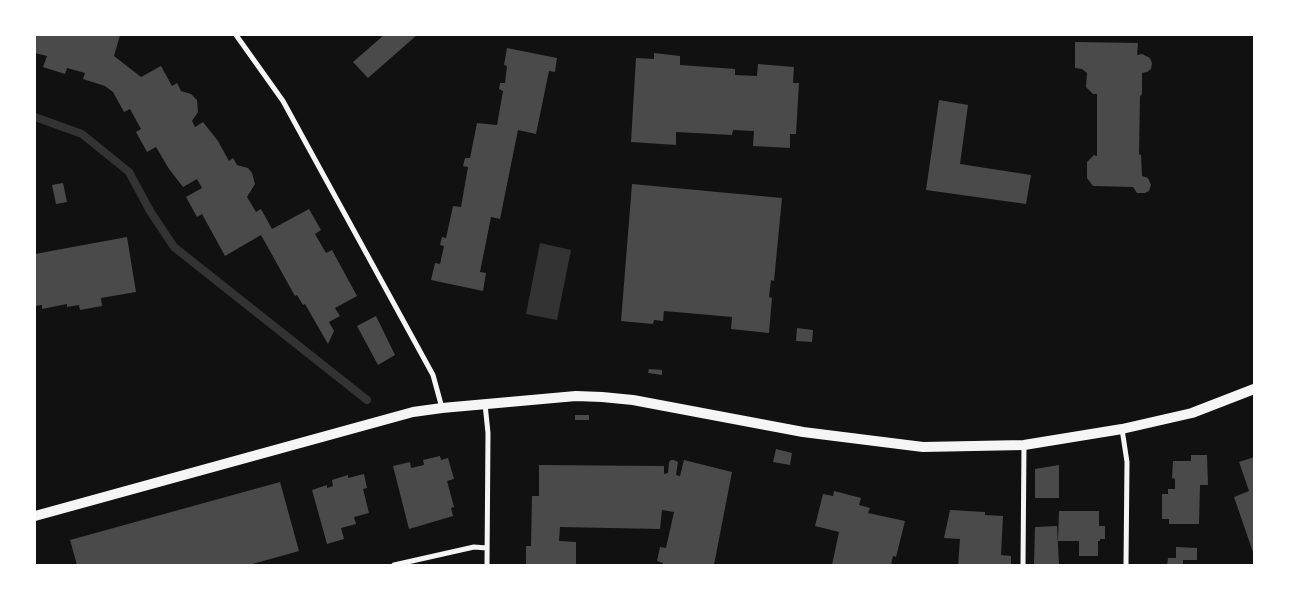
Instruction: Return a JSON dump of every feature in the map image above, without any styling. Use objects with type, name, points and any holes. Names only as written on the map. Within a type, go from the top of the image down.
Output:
[{"type":"main road","points":[[35,516],[412,412],[442,408],[576,396],[602,397],[633,400],[803,432],[923,447],[1024,445],[1122,429],[1192,413],[1254,389]]},
{"type":"street","points":[[236,35],[282,101],[307,145],[433,375],[442,408]]},
{"type":"street","points":[[485,404],[488,433],[487,565]]},
{"type":"street","points":[[1122,429],[1127,462],[1126,565]]},
{"type":"street","points":[[1023,565],[1024,445]]},
{"type":"street","points":[[394,565],[474,547],[488,548]]},
{"type":"shaded area","points":[[540,243],[571,250],[557,320],[526,314]]},
{"type":"building","points":[[35,35],[120,35],[114,56],[141,77],[161,66],[172,86],[177,83],[181,91],[191,94],[197,100],[198,112],[192,121],[195,127],[203,122],[218,141],[229,161],[233,158],[237,165],[248,168],[252,173],[255,184],[247,197],[256,212],[261,209],[272,229],[309,209],[321,230],[315,234],[326,253],[332,250],[357,296],[335,308],[340,316],[329,322],[334,331],[328,344],[305,304],[303,305],[297,295],[295,296],[261,235],[225,256],[202,214],[197,217],[186,197],[202,188],[197,179],[183,187],[169,169],[156,147],[147,152],[136,132],[141,129],[130,109],[124,112],[113,92],[105,86],[83,79],[85,73],[67,68],[65,74],[43,67],[47,56],[35,53]]},
{"type":"building","points":[[384,35],[417,35],[368,78],[353,62]]},
{"type":"building","points":[[1075,42],[1138,43],[1137,55],[1142,54],[1150,58],[1152,63],[1151,69],[1142,73],[1142,94],[1140,96],[1139,154],[1141,155],[1142,176],[1148,178],[1151,185],[1149,191],[1145,193],[1137,193],[1133,187],[1093,186],[1087,178],[1087,162],[1094,155],[1097,156],[1097,94],[1093,94],[1086,87],[1087,73],[1082,69],[1075,68]]},
{"type":"building","points":[[507,48],[557,58],[555,72],[549,71],[536,134],[518,130],[500,219],[491,217],[480,272],[486,273],[483,291],[431,280],[435,263],[440,264],[444,246],[440,245],[442,237],[446,238],[453,206],[461,207],[468,167],[463,166],[465,158],[470,158],[477,123],[497,125],[503,91],[499,89],[500,83],[505,83],[507,66],[504,65]]},
{"type":"building","points":[[654,53],[680,56],[680,65],[735,69],[735,75],[757,76],[758,64],[794,67],[793,83],[799,83],[796,134],[790,134],[790,148],[753,146],[754,131],[733,130],[732,135],[676,132],[676,145],[631,142],[636,58],[654,59]]},
{"type":"building","points":[[939,100],[968,105],[960,164],[1031,175],[1026,204],[926,190]]},
{"type":"building","points":[[63,183],[67,202],[56,204],[52,185]]},
{"type":"building","points":[[632,184],[782,198],[774,281],[771,280],[769,297],[772,298],[769,333],[731,329],[732,317],[664,311],[663,321],[654,320],[653,324],[621,321]]},
{"type":"building","points":[[127,237],[136,292],[101,298],[102,306],[80,310],[79,305],[67,307],[67,304],[42,309],[42,305],[35,306],[35,254]]},
{"type":"building","points":[[376,316],[395,355],[378,365],[357,326]]},
{"type":"building","points":[[797,328],[813,330],[812,342],[796,341]]},
{"type":"building","points":[[649,369],[662,370],[662,375],[648,373]]},
{"type":"building","points":[[575,415],[589,415],[589,420],[575,420]]},
{"type":"building","points":[[776,449],[792,453],[790,465],[773,462]]},
{"type":"building","points":[[1191,455],[1207,455],[1208,485],[1200,485],[1199,524],[1169,524],[1169,519],[1162,519],[1162,494],[1168,494],[1168,489],[1175,489],[1175,479],[1172,478],[1173,461],[1191,461]]},
{"type":"building","points":[[440,456],[441,460],[448,458],[454,479],[447,481],[454,507],[451,508],[453,516],[409,529],[393,466],[410,462],[411,468],[424,465],[423,460]]},
{"type":"building","points":[[1254,457],[1254,555],[1234,497],[1249,491],[1239,462]]},
{"type":"building","points":[[671,460],[678,462],[676,475],[680,476],[684,460],[732,472],[714,565],[663,565],[663,563],[657,561],[660,547],[666,548],[674,512],[662,510],[660,529],[560,527],[559,541],[576,542],[576,565],[526,565],[526,546],[531,546],[532,496],[539,496],[539,465],[664,466],[664,474],[668,473]]},
{"type":"building","points":[[1059,465],[1059,498],[1035,498],[1035,469]]},
{"type":"building","points":[[364,474],[367,488],[363,489],[369,513],[354,517],[356,524],[341,528],[344,539],[327,544],[312,490],[327,485],[327,488],[333,486],[332,480],[348,475],[348,478]]},
{"type":"building","points":[[280,482],[299,551],[249,565],[77,565],[70,540]]},
{"type":"building","points":[[834,491],[861,498],[859,505],[870,508],[868,513],[905,521],[896,557],[893,556],[891,565],[832,565],[839,532],[815,526],[823,494],[833,496]]},
{"type":"building","points":[[950,510],[985,512],[985,515],[1003,516],[1001,555],[1011,556],[1011,565],[958,565],[960,539],[944,538]]},
{"type":"building","points":[[1059,511],[1099,511],[1099,526],[1105,526],[1105,539],[1098,541],[1098,556],[1079,556],[1079,541],[1058,541]]},
{"type":"building","points":[[1057,526],[1059,565],[1034,565],[1035,527]]},
{"type":"building","points":[[1176,547],[1197,548],[1197,560],[1183,560],[1183,565],[1167,565],[1168,558],[1176,558]]},
{"type":"waterway","points":[[35,117],[82,134],[129,172],[150,211],[174,247],[367,400]]}]
